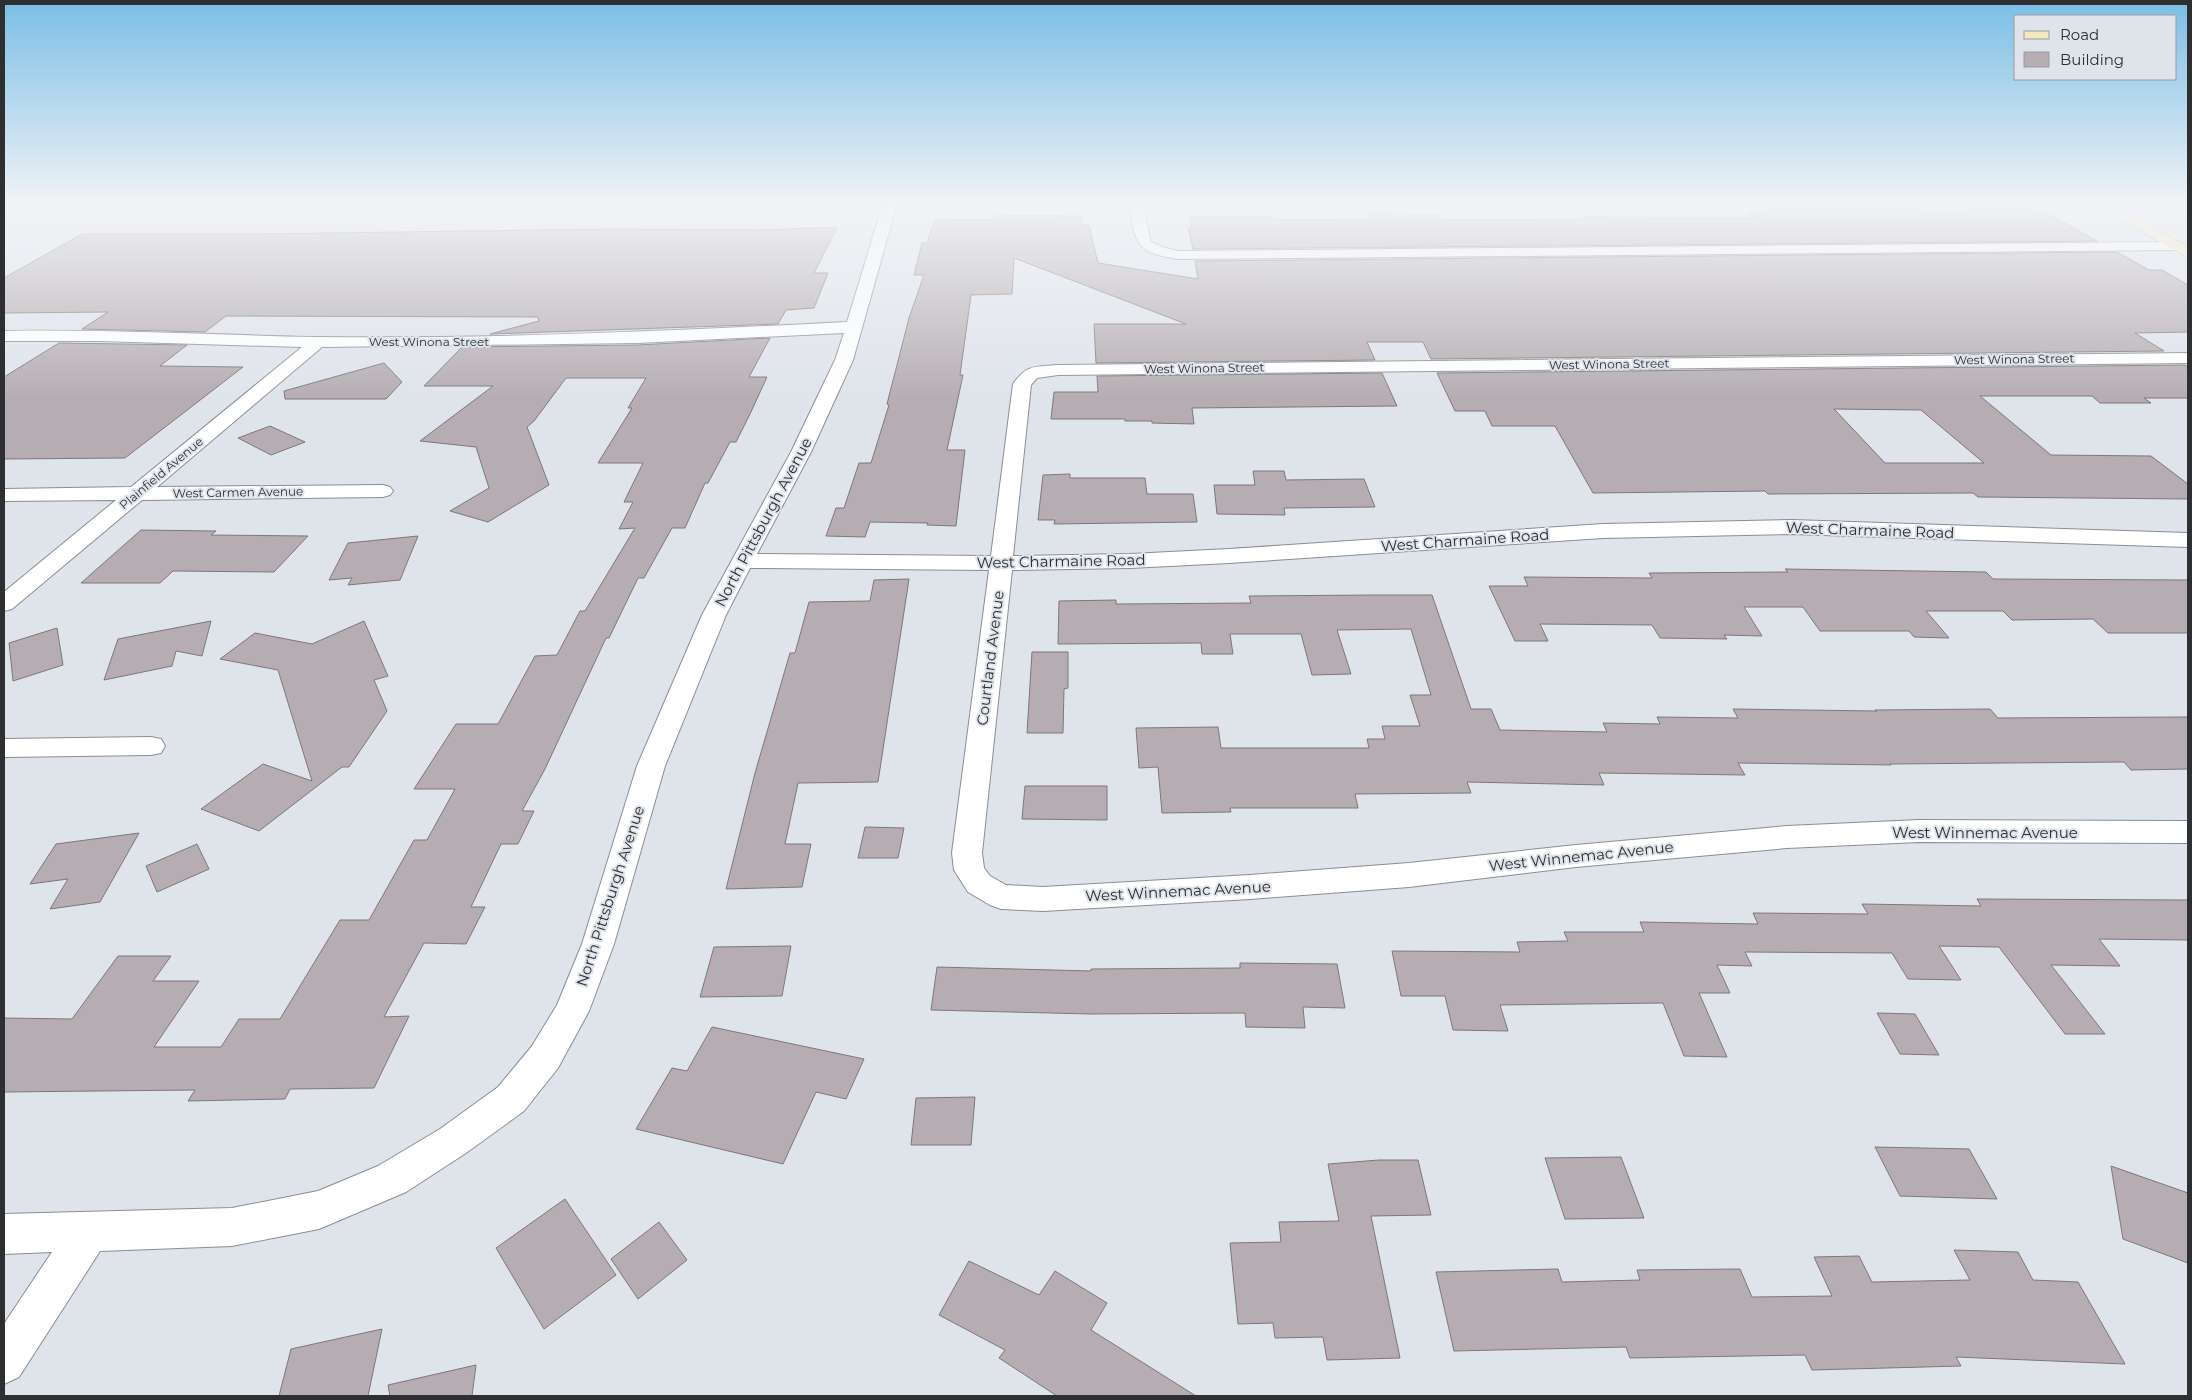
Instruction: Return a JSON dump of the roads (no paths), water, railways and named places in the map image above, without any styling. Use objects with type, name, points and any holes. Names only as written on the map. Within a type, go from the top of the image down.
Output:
[{"type":"street","name":"North Pittsburgh Avenue","points":[[4,1234],[232,1227],[319,1210],[392,1179],[453,1141],[511,1098],[545,1057],[572,1011],[598,944],[650,766],[714,615],[826,402],[844,360],[871,269]]},
{"type":"street","name":"West Winona Street","points":[[4,336],[100,336],[318,342],[637,338],[855,327]]},
{"type":"street","name":"Plainfield Avenue","points":[[4,604],[318,342]]},
{"type":"street","name":"West Winona Street","points":[[1031,372],[1058,370],[2188,358]]},
{"type":"street","name":"Courtland Avenue","points":[[979,884],[969,870],[967,853],[1022,384],[1031,372]]},
{"type":"street","name":"West Carmen Avenue","points":[[4,495],[383,491]]},
{"type":"street","name":"West Charmaine Road","points":[[742,561],[1002,563],[1219,557],[1515,536],[1782,527],[2188,540]]},
{"type":"street","points":[[4,748],[151,746]]},
{"type":"street","name":"West Winnemac Avenue","points":[[979,884],[1001,897],[1043,899],[1250,888],[1399,876],[1651,848],[1787,837],[1929,831],[2188,832]]},
{"type":"street","points":[[4,1362],[89,1232]]}]
